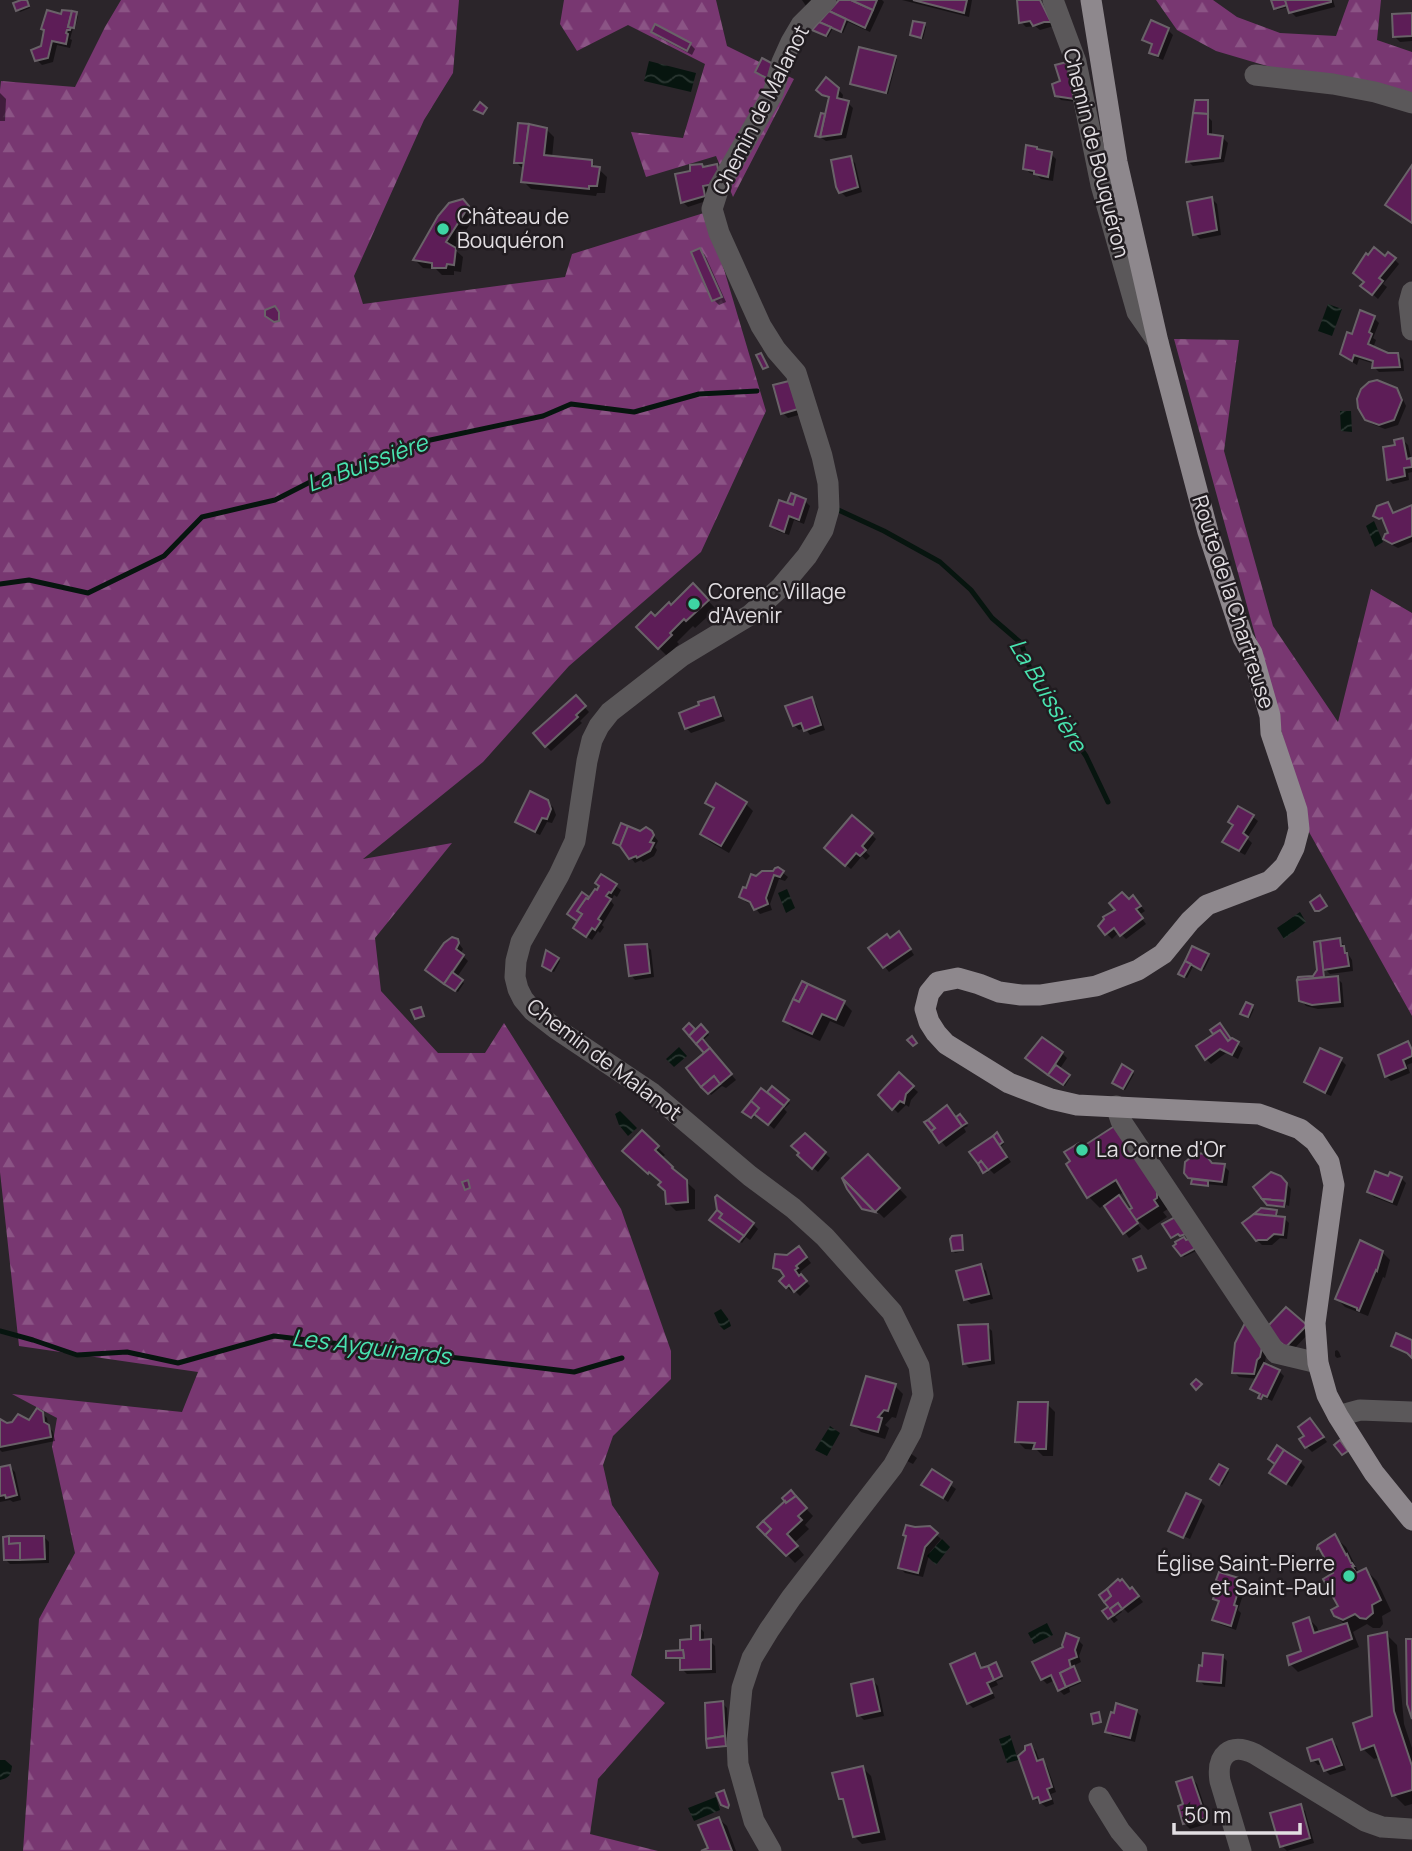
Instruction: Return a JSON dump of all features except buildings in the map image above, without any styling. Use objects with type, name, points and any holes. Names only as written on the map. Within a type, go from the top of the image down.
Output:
[{"type":"main road","name":"Route de la Chartreuse","points":[[1091,0],[1117,162],[1158,342],[1208,532],[1243,638],[1252,653],[1270,716],[1271,733],[1297,810],[1299,829],[1285,866],[1270,881],[1207,905],[1163,954],[1138,970],[1096,985],[1040,995],[999,992],[958,978],[948,979],[938,982],[929,993],[925,1009],[929,1022],[947,1044],[1009,1083],[1051,1099],[1077,1105],[1259,1114],[1300,1129],[1315,1140],[1329,1162],[1334,1185],[1315,1324],[1318,1363],[1327,1395],[1338,1416],[1374,1473],[1412,1520]]},
{"type":"street","name":"Chemin de Malanot","points":[[771,1851],[754,1821],[738,1764],[737,1739],[742,1688],[752,1658],[769,1630],[893,1466],[911,1433],[923,1395],[919,1366],[891,1312],[825,1237],[652,1093],[533,1011],[517,989],[514,977],[521,942],[575,841],[587,761],[599,726],[610,712],[682,656],[750,615],[780,587],[807,556],[824,530],[829,509],[828,483],[796,373],[776,351],[761,326],[719,233],[712,209],[719,187],[774,93],[782,62],[791,42],[801,24],[826,0]]},
{"type":"street","name":"Chemin de Bouquéron","points":[[1053,0],[1076,62],[1101,186],[1138,312],[1158,342]]},
{"type":"street","points":[[1255,75],[1333,84],[1412,103]]},
{"type":"street","points":[[1412,292],[1409,303],[1412,330]]},
{"type":"street","points":[[1116,1107],[1121,1121],[1276,1353],[1318,1363]]},
{"type":"street","points":[[1338,1416],[1360,1410],[1412,1412]]},
{"type":"street","points":[[1241,1851],[1218,1769],[1227,1752],[1237,1750],[1247,1750],[1255,1754],[1365,1821],[1382,1827],[1412,1829]]},
{"type":"street","points":[[1099,1797],[1137,1851]]},
{"type":"green space","points":[[121,0],[459,0],[453,73],[424,120],[354,276],[363,304],[565,277],[572,254],[707,212],[766,411],[701,552],[569,666],[483,762],[363,859],[452,843],[375,938],[381,991],[438,1053],[485,1053],[504,1023],[621,1209],[671,1351],[671,1379],[613,1436],[603,1465],[612,1505],[659,1573],[631,1675],[665,1703],[598,1779],[590,1834],[658,1851],[23,1851],[39,1619],[75,1553],[52,1447],[57,1418],[12,1394],[182,1412],[198,1372],[19,1346],[0,1172],[0,90],[1,81],[75,87]]},
{"type":"green space","points":[[564,0],[716,0],[727,46],[794,79],[733,197],[716,156],[646,177],[631,132],[683,138],[705,64],[628,25],[577,51],[560,24]]},
{"type":"green space","points":[[1156,0],[1213,0],[1237,17],[1280,33],[1336,36],[1349,0],[1381,0],[1377,40],[1412,52],[1412,97],[1294,74],[1216,51],[1177,30]]},
{"type":"green space","points":[[1174,339],[1239,340],[1224,451],[1273,626],[1338,722],[1371,589],[1412,613],[1412,1016],[1309,832]]},
{"type":"water","points":[[649,61],[696,73],[691,92],[644,81]]},
{"type":"water","points":[[1328,304],[1342,309],[1332,336],[1318,331]]},
{"type":"water","points":[[1340,411],[1351,411],[1352,432],[1341,431]]},
{"type":"water","points":[[1374,521],[1383,542],[1375,547],[1366,526]]},
{"type":"water","points":[[787,889],[795,908],[786,913],[778,893]]},
{"type":"water","points":[[1300,912],[1306,922],[1284,939],[1277,928]]},
{"type":"water","points":[[679,1047],[687,1056],[674,1067],[666,1059]]},
{"type":"water","points":[[620,1111],[637,1128],[628,1136],[619,1125],[615,1114]]},
{"type":"water","points":[[721,1309],[731,1326],[724,1330],[714,1313]]},
{"type":"water","points":[[830,1426],[840,1433],[827,1456],[815,1450]]},
{"type":"water","points":[[942,1539],[950,1547],[936,1565],[927,1556]]},
{"type":"water","points":[[1047,1623],[1053,1635],[1034,1644],[1028,1633]]},
{"type":"water","points":[[1010,1735],[1018,1760],[1007,1763],[999,1739]]},
{"type":"water","points":[[0,1760],[5,1760],[12,1766],[9,1776],[0,1780]]},
{"type":"water","points":[[716,1797],[720,1810],[694,1821],[688,1808]]},
{"type":"waterway","name":"La Buissière","points":[[0,584],[29,580],[88,593],[164,556],[202,517],[275,500],[320,477],[391,460],[421,442],[543,416],[571,404],[634,412],[699,394],[757,391]]},
{"type":"waterway","name":"La Buissière","points":[[834,508],[884,531],[940,562],[971,590],[992,618],[1021,643],[1034,680],[1086,756],[1108,802]]},
{"type":"waterway","name":"Les Ayguinards","points":[[0,1331],[77,1355],[127,1352],[178,1363],[274,1336],[574,1372],[622,1358]]},
{"type":"place","name":"Château de Bouquéron","points":[[443,229]]},
{"type":"place","name":"Corenc Village d'Avenir","points":[[694,604]]},
{"type":"place","name":"La Corne d'Or","points":[[1082,1150]]},
{"type":"place","name":"Église Saint-Pierre et Saint-Paul","points":[[1349,1576]]}]
